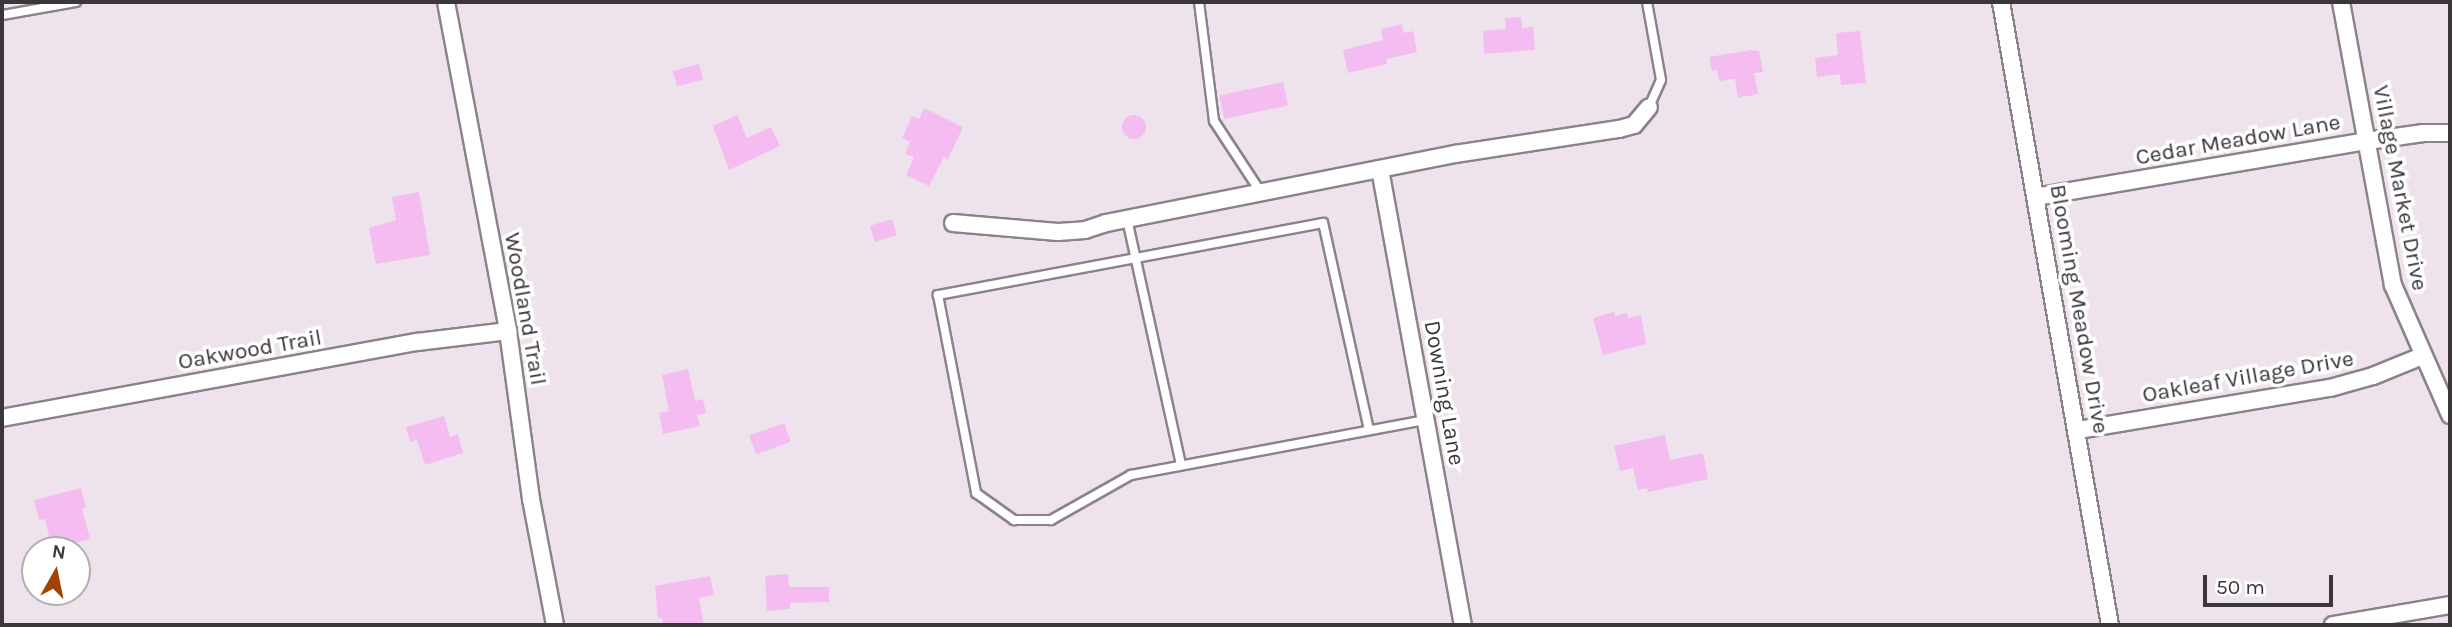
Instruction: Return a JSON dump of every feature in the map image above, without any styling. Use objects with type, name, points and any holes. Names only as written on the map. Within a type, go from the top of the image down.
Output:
[{"type":"street","name":"Woodland Trail","points":[[446,2],[508,331],[531,499],[555,625]]},
{"type":"street","name":"Blooming Meadow Drive","points":[[2000,2],[2078,430],[2110,625]]},
{"type":"street","name":"Village Market Drive","points":[[2342,2],[2393,285],[2450,415]]},
{"type":"street","points":[[953,223],[1058,232],[1085,230],[1127,219],[1381,169],[1619,130],[1634,125],[1649,107]]},
{"type":"street","name":"Cedar Meadow Lane","points":[[2035,197],[2367,141],[2423,133],[2450,133]]},
{"type":"street","name":"Downing Lane","points":[[1381,169],[1463,625]]},
{"type":"street","name":"Oakwood Trail","points":[[2,418],[417,342],[508,331]]},
{"type":"street","name":"Oakleaf Village Drive","points":[[2078,430],[2330,388],[2373,376],[2422,356]]},
{"type":"street","points":[[2333,625],[2450,605]]},
{"type":"lane","points":[[2,15],[76,2]]},
{"type":"lane","points":[[1199,2],[1214,121],[1262,194]]},
{"type":"lane","points":[[1647,2],[1661,80],[1649,107]]},
{"type":"lane","points":[[1127,219],[1181,465]]},
{"type":"lane","points":[[1369,430],[1323,223],[938,295],[976,493],[1014,520],[1051,520],[1131,475],[1426,420]]},
{"type":"building","points":[[1521,17],[1522,28],[1533,27],[1535,50],[1484,54],[1483,31],[1506,29],[1505,18]]},
{"type":"building","points":[[1402,24],[1404,33],[1413,31],[1417,52],[1386,59],[1387,64],[1348,73],[1343,50],[1383,40],[1381,29]]},
{"type":"building","points":[[1860,31],[1866,83],[1841,85],[1840,74],[1817,77],[1815,58],[1838,55],[1836,33]]},
{"type":"building","points":[[1759,51],[1763,72],[1754,73],[1758,94],[1738,98],[1735,79],[1719,81],[1717,70],[1712,71],[1709,57]]},
{"type":"building","points":[[699,64],[703,79],[677,86],[673,71]]},
{"type":"building","points":[[1283,82],[1288,105],[1224,119],[1219,96]]},
{"type":"building","points":[[924,108],[963,127],[948,159],[944,157],[929,186],[906,175],[914,157],[905,154],[910,142],[902,138],[912,116],[919,119]]},
{"type":"building","points":[[737,115],[747,138],[771,127],[780,146],[729,170],[713,126]]},
{"type":"building","points":[[1134,115],[1142,119],[1146,127],[1142,135],[1134,139],[1126,135],[1122,127],[1126,119]]},
{"type":"building","points":[[419,192],[430,255],[376,264],[369,228],[396,220],[392,197]]},
{"type":"building","points":[[892,219],[897,235],[875,242],[870,226]]},
{"type":"building","points":[[1614,312],[1615,316],[1627,313],[1628,318],[1641,315],[1646,344],[1603,355],[1593,318]]},
{"type":"building","points":[[688,369],[695,401],[703,399],[706,413],[697,415],[700,426],[663,434],[659,413],[669,411],[662,375]]},
{"type":"building","points":[[444,416],[450,437],[458,434],[463,453],[425,465],[417,440],[410,442],[406,427]]},
{"type":"building","points":[[784,423],[791,442],[756,454],[749,436]]},
{"type":"building","points":[[1665,435],[1670,460],[1703,453],[1708,479],[1648,492],[1647,488],[1638,490],[1633,468],[1620,471],[1614,446]]},
{"type":"building","points":[[81,488],[86,508],[82,509],[89,536],[49,536],[45,519],[39,520],[34,500]]},
{"type":"building","points":[[788,574],[789,587],[829,587],[829,602],[790,603],[790,609],[767,611],[765,576]]},
{"type":"building","points":[[710,576],[714,595],[699,598],[704,625],[663,625],[662,618],[658,619],[655,586]]}]
